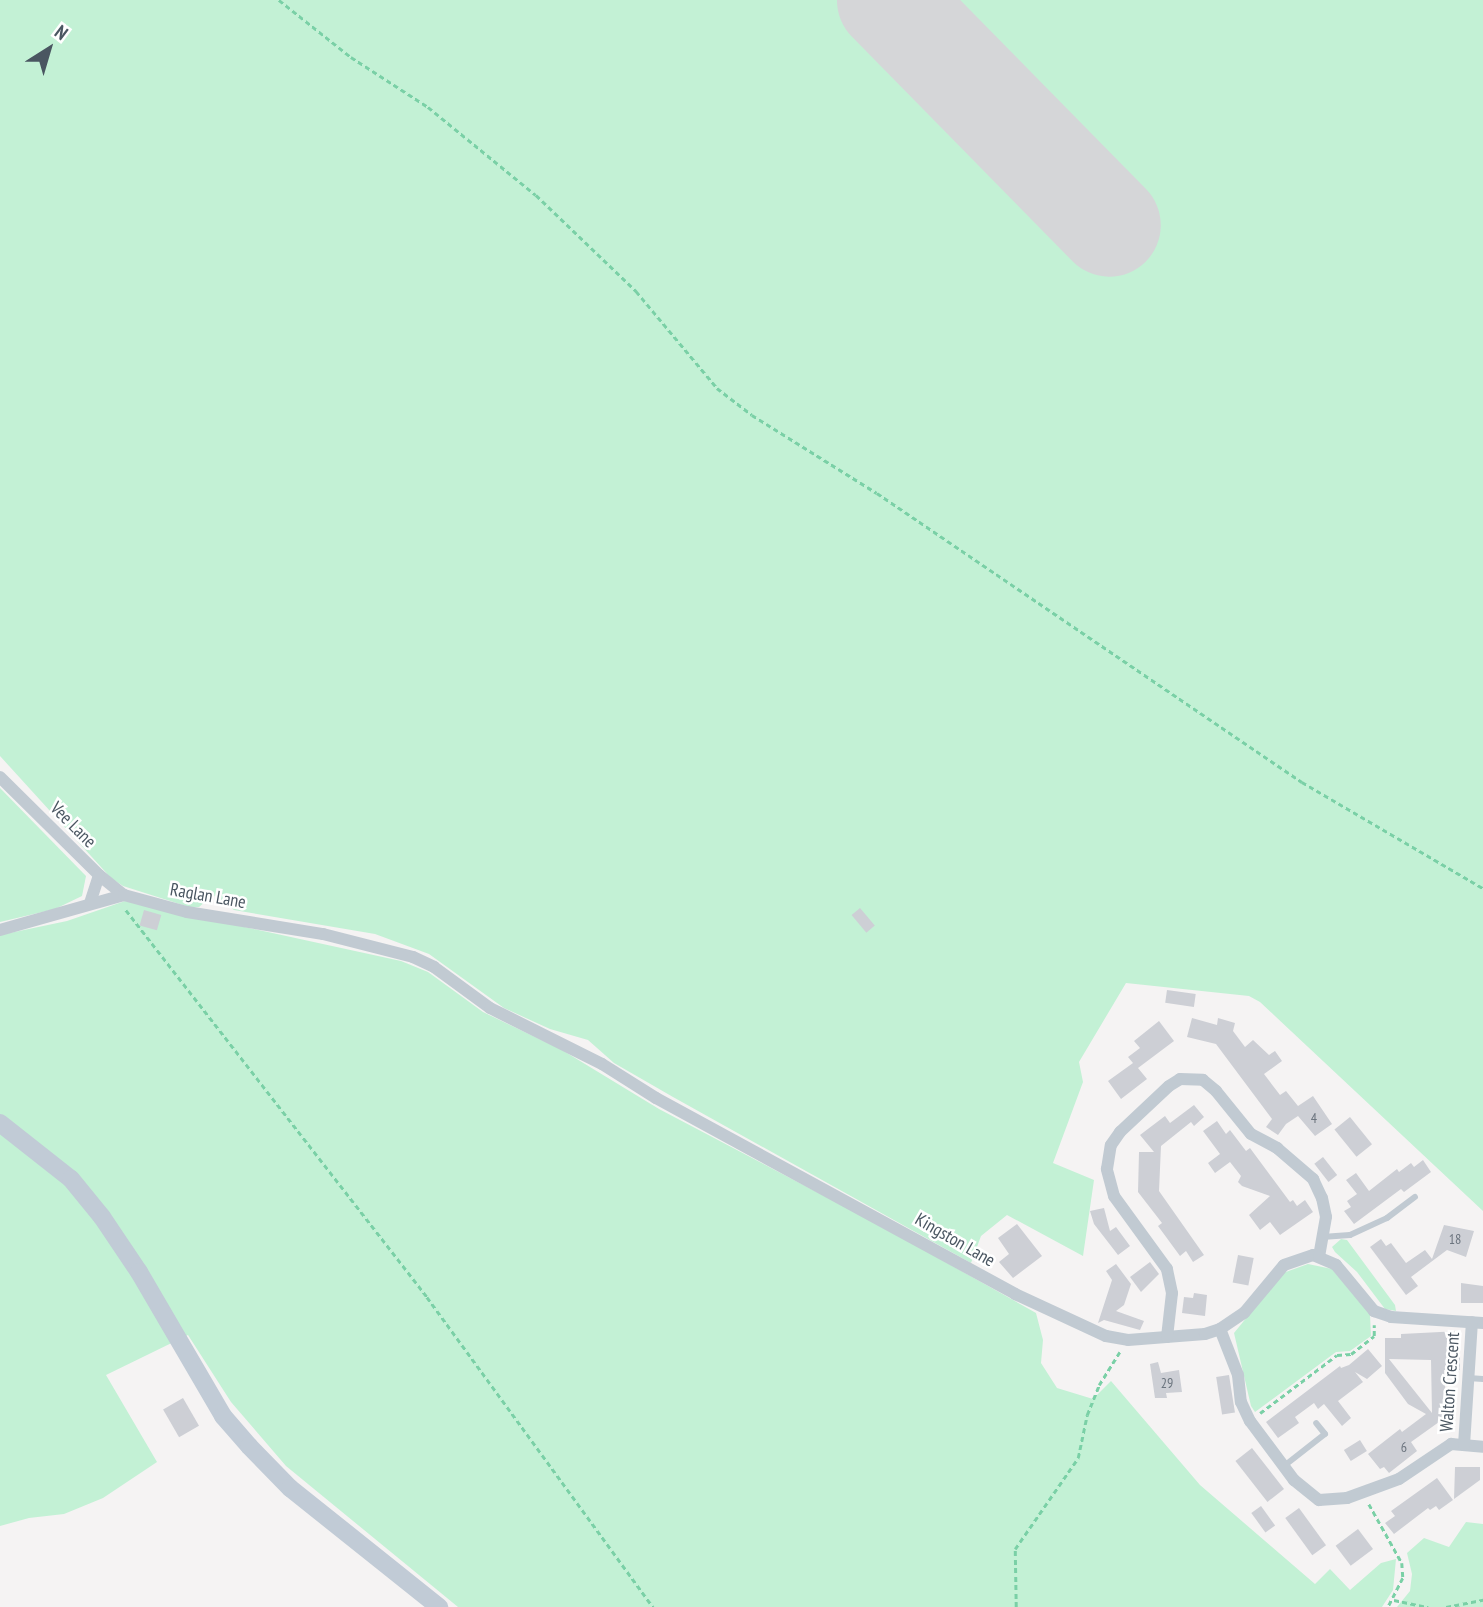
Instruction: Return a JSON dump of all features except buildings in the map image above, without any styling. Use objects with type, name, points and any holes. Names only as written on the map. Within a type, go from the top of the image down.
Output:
[{"type":"street","name":"Vee Lane","points":[[0,776],[120,896]]},
{"type":"street","points":[[90,903],[99,875]]},
{"type":"street","name":"Raglan Lane","points":[[0,930],[120,896],[187,912],[323,934],[413,957]]},
{"type":"street","name":"Kingston Lane","points":[[413,957],[434,967],[490,1008],[602,1064],[656,1098],[1015,1294],[1106,1336],[1128,1340],[1220,1329],[1244,1313],[1270,1278],[1284,1265],[1300,1258],[1319,1256]]},
{"type":"street","points":[[1167,1337],[1172,1293],[1167,1269],[1114,1196],[1108,1183],[1107,1169],[1111,1145],[1120,1132],[1168,1086],[1180,1079],[1203,1080],[1216,1091],[1251,1134],[1294,1161],[1312,1179],[1322,1198],[1326,1217],[1319,1256],[1336,1265],[1374,1311],[1391,1317],[1477,1322]]},
{"type":"street","points":[[0,1123],[71,1179],[102,1217],[139,1272],[223,1416],[249,1446],[290,1488],[439,1607]]},
{"type":"street","name":"Walton Crescent","points":[[1464,1445],[1468,1378],[1477,1322]]},
{"type":"street","name":"Walton Crescent","points":[[1220,1329],[1238,1376],[1236,1395],[1250,1421],[1294,1480],[1319,1500],[1363,1493],[1399,1479],[1451,1444],[1483,1447]]},
{"type":"lane","points":[[1322,1237],[1350,1235],[1387,1218],[1415,1197]]},
{"type":"lane","points":[[1468,1378],[1483,1379]]},
{"type":"lane","points":[[1284,1466],[1325,1434],[1316,1423]]},
{"type":"path","points":[[279,0],[351,57],[428,107],[536,195],[636,291],[717,388],[752,415],[877,494],[1302,782],[1483,888]]},
{"type":"path","points":[[120,896],[427,1297],[653,1607]]},
{"type":"path","points":[[1250,1421],[1337,1355],[1351,1354],[1374,1336],[1374,1311]]},
{"type":"path","points":[[1016,1607],[1016,1549],[1078,1458],[1087,1415],[1099,1385],[1128,1340]]},
{"type":"path","points":[[1363,1493],[1402,1563],[1403,1578],[1394,1600],[1388,1607]]},
{"type":"path","points":[[1394,1600],[1428,1607]]},
{"type":"path","points":[[1446,1607],[1483,1600]]},
{"type":"green space","points":[[0,0],[870,0],[1097,231],[1104,234],[1111,232],[1116,223],[1112,209],[906,0],[1483,0],[1483,1211],[1260,1002],[1249,996],[1126,983],[1079,1062],[1083,1082],[1053,1163],[1094,1180],[1083,1256],[1007,1215],[981,1236],[971,1263],[614,1063],[588,1040],[550,1029],[504,1008],[429,954],[375,934],[234,910],[213,895],[199,907],[189,907],[123,886],[111,878],[0,756]]},
{"type":"green space","points":[[0,788],[86,876],[82,896],[55,909],[0,922]]},
{"type":"green space","points":[[125,901],[401,961],[428,972],[483,1012],[562,1050],[659,1109],[885,1228],[1036,1313],[1043,1340],[1041,1363],[1057,1388],[1093,1399],[1111,1381],[1200,1485],[1315,1584],[1330,1569],[1350,1590],[1381,1563],[1396,1559],[1393,1590],[1382,1607],[458,1607],[286,1466],[231,1402],[188,1335],[106,1375],[157,1462],[103,1498],[64,1514],[29,1518],[0,1526],[0,935],[67,921]]},
{"type":"green space","points":[[1341,1239],[1347,1240],[1395,1305],[1396,1311],[1385,1309],[1357,1272],[1335,1252],[1332,1247]]},
{"type":"green space","points":[[1308,1264],[1332,1269],[1370,1314],[1371,1336],[1350,1351],[1336,1352],[1255,1412],[1251,1406],[1234,1333],[1283,1273]]},
{"type":"green space","points":[[1466,1522],[1483,1524],[1483,1607],[1397,1607],[1410,1591],[1412,1574],[1407,1553],[1424,1538],[1449,1547]]},
{"type":"runway","points":[[888,0],[1109,225]]}]
